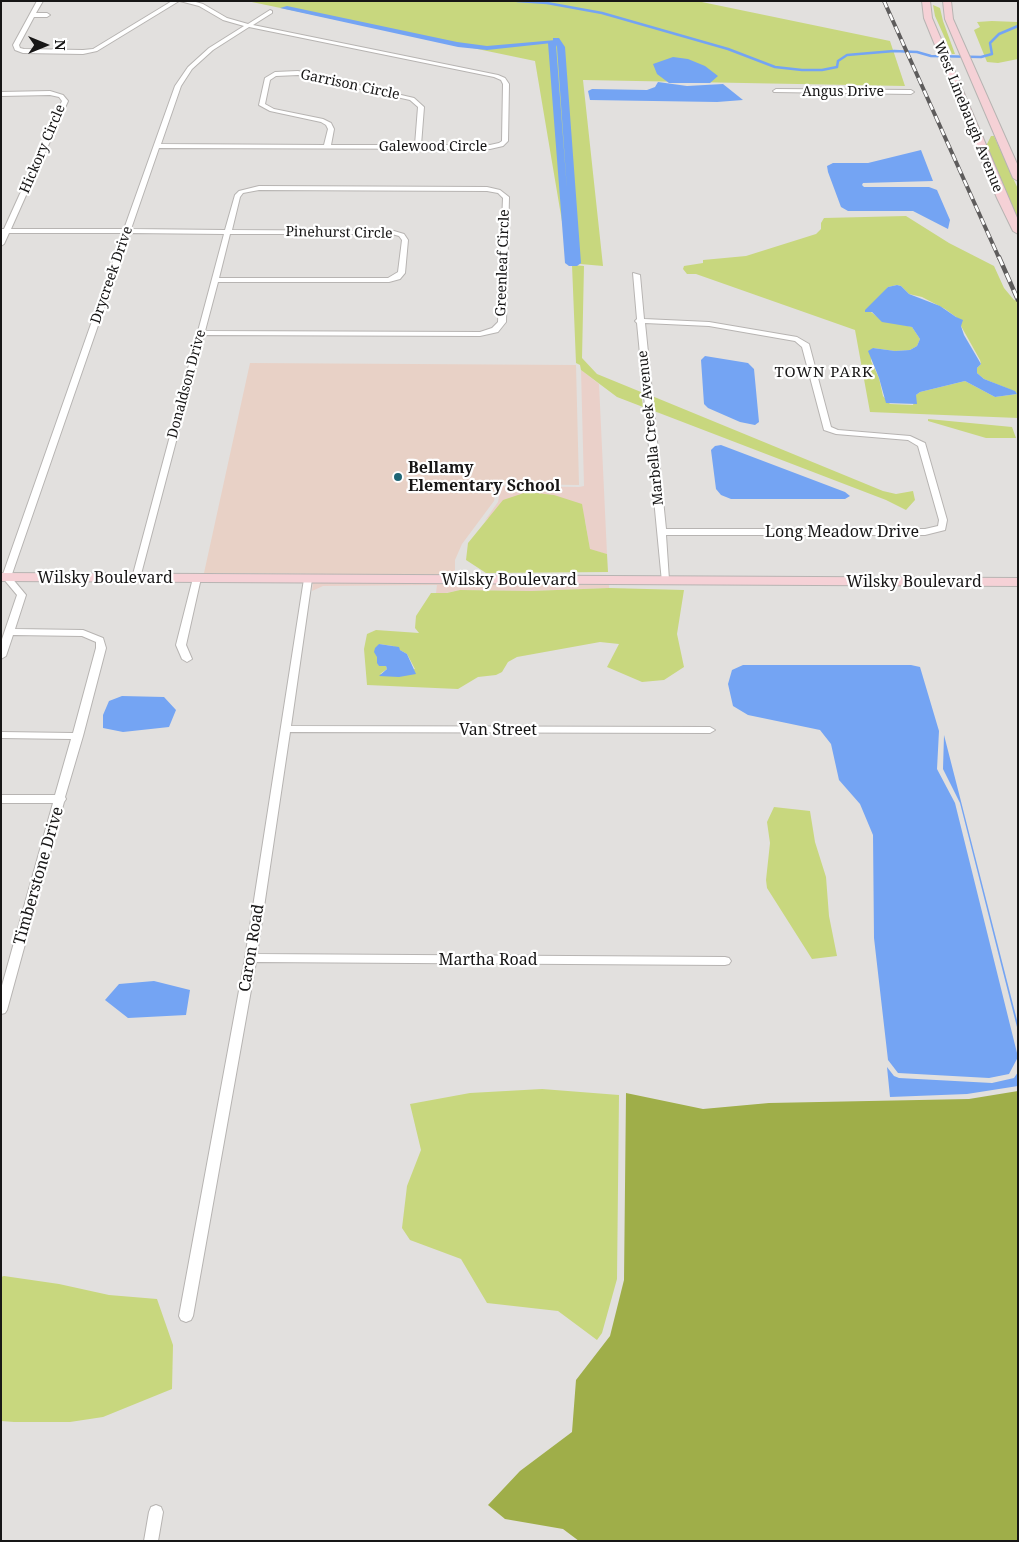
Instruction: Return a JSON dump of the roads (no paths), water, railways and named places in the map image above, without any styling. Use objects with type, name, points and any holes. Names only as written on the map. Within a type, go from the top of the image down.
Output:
[{"type":"main road","name":"West Linebaugh Avenue","points":[[926,1],[928,18],[965,107],[985,127],[1018,178]]},
{"type":"main road","points":[[932,1],[947,5]]},
{"type":"main road","name":"West Linebaugh Avenue","points":[[947,5],[949,19],[983,95],[985,127],[1002,198],[1018,231]]},
{"type":"main road","points":[[965,107],[970,99],[983,95]]},
{"type":"main road","name":"Wilsky Boulevard","points":[[4,577],[1018,582]]},
{"type":"street","points":[[40,1],[16,45],[16,49],[23,52],[84,52],[95,50],[176,1]]},
{"type":"street","points":[[183,1],[201,5],[225,19],[250,26]]},
{"type":"street","name":"Drycreek Drive","points":[[4,577],[178,86],[190,68],[212,49],[270,12]]},
{"type":"street","points":[[32,14],[47,15]]},
{"type":"street","name":"Galewood Circle","points":[[157,146],[418,147],[500,145],[505,141],[506,84],[503,79],[250,26]]},
{"type":"street","name":"Garrison Circle","points":[[327,147],[331,129],[329,124],[272,110],[262,105],[267,78],[275,74],[298,73],[412,98],[422,107],[418,147]]},
{"type":"street","name":"Angus Drive","points":[[776,91],[911,92]]},
{"type":"street","name":"Hickory Circle","points":[[1,94],[50,93],[61,96],[65,101],[4,231]]},
{"type":"street","name":"Greenleaf Circle","points":[[201,333],[480,334],[495,330],[502,322],[506,197],[500,192],[487,189],[259,188],[241,192]]},
{"type":"street","name":"Donaldson Drive","points":[[136,578],[237,196],[241,192]]},
{"type":"street","points":[[1,244],[4,231],[228,232]]},
{"type":"street","name":"Pinehurst Circle","points":[[215,280],[389,280],[401,273],[406,240],[402,235],[392,232],[228,232]]},
{"type":"street","name":"Marbella Creek Avenue","points":[[636,275],[639,321],[662,532],[665,580]]},
{"type":"street","name":"Long Meadow Drive","points":[[639,321],[709,324],[797,339],[806,346],[827,428],[836,432],[910,438],[922,445],[944,520],[942,528],[925,532],[662,532]]},
{"type":"street","points":[[1,656],[22,595],[4,577]]},
{"type":"street","points":[[187,659],[181,645],[197,578]]},
{"type":"street","name":"Caron Road","points":[[186,1316],[251,958],[308,579]]},
{"type":"street","points":[[1,735],[78,736],[101,648],[100,640],[83,633],[9,632]]},
{"type":"street","name":"Van Street","points":[[285,729],[710,730]]},
{"type":"street","name":"Timberstone Drive","points":[[1,1010],[78,736]]},
{"type":"street","points":[[1,799],[61,799]]},
{"type":"street","name":"Martha Road","points":[[251,958],[725,961]]},
{"type":"street","points":[[151,1541],[156,1512]]},
{"type":"water","points":[[287,6],[457,42],[487,46],[556,40],[552,43],[487,50],[458,47],[280,8]]},
{"type":"water","points":[[673,57],[688,59],[705,66],[718,76],[710,83],[669,83],[657,74],[653,64]]},
{"type":"water","points":[[658,82],[687,86],[723,84],[743,100],[717,102],[590,100],[588,91],[592,89],[647,90],[655,87]]},
{"type":"water","points":[[921,150],[933,181],[863,183],[862,185],[864,187],[929,187],[937,190],[950,220],[948,229],[913,211],[848,211],[841,207],[827,166],[833,163],[868,163]]},
{"type":"water","points":[[901,286],[909,294],[940,306],[963,320],[961,326],[964,335],[981,364],[977,368],[977,373],[984,379],[1015,391],[1017,394],[995,397],[965,381],[920,392],[916,395],[917,404],[886,403],[879,378],[868,351],[873,348],[895,351],[910,350],[917,346],[920,339],[912,327],[882,322],[872,312],[865,312],[865,310],[888,287]]},
{"type":"water","points":[[705,356],[748,363],[754,369],[759,422],[755,425],[740,422],[708,408],[704,404],[701,360]]},
{"type":"water","points":[[721,445],[845,492],[850,496],[845,499],[731,499],[721,495],[716,489],[711,450],[715,446]]},
{"type":"water","points":[[379,644],[399,647],[400,650],[407,654],[416,674],[399,677],[379,676],[387,669],[386,666],[379,666],[377,663],[377,657],[374,652]]},
{"type":"water","points":[[743,665],[911,665],[920,667],[939,731],[937,769],[955,803],[1018,1057],[1009,1074],[989,1078],[898,1073],[888,1060],[874,938],[873,835],[860,804],[839,780],[831,744],[820,730],[748,715],[733,706],[728,684],[732,670]]},
{"type":"water","points":[[122,696],[164,697],[176,710],[169,727],[123,732],[103,728],[103,715],[109,701]]},
{"type":"water","points":[[944,735],[1018,1024],[1018,1031],[960,803],[943,769]]},
{"type":"water","points":[[154,981],[190,990],[186,1015],[128,1018],[105,1000],[119,984]]},
{"type":"water","points":[[887,1067],[894,1076],[899,1078],[992,1083],[1014,1078],[1018,1072],[1018,1086],[967,1094],[890,1097]]},
{"type":"waterway","points":[[517,1],[547,3],[602,13],[728,49],[775,67],[802,70],[822,70],[837,67],[838,61],[847,55],[894,51],[917,52],[931,56],[981,57],[992,54],[990,43],[999,34],[1018,26]]},
{"type":"waterway","points":[[552,43],[569,263],[577,263],[561,47],[556,40]]},
{"type":"railway","points":[[884,1],[999,258]]},
{"type":"railway","points":[[999,257],[1018,300]]},
{"type":"place","name":"Bellamy Elementary School","points":[[398,477]]},
{"type":"district","name":"TOWN PARK","points":[[824,373]]}]
